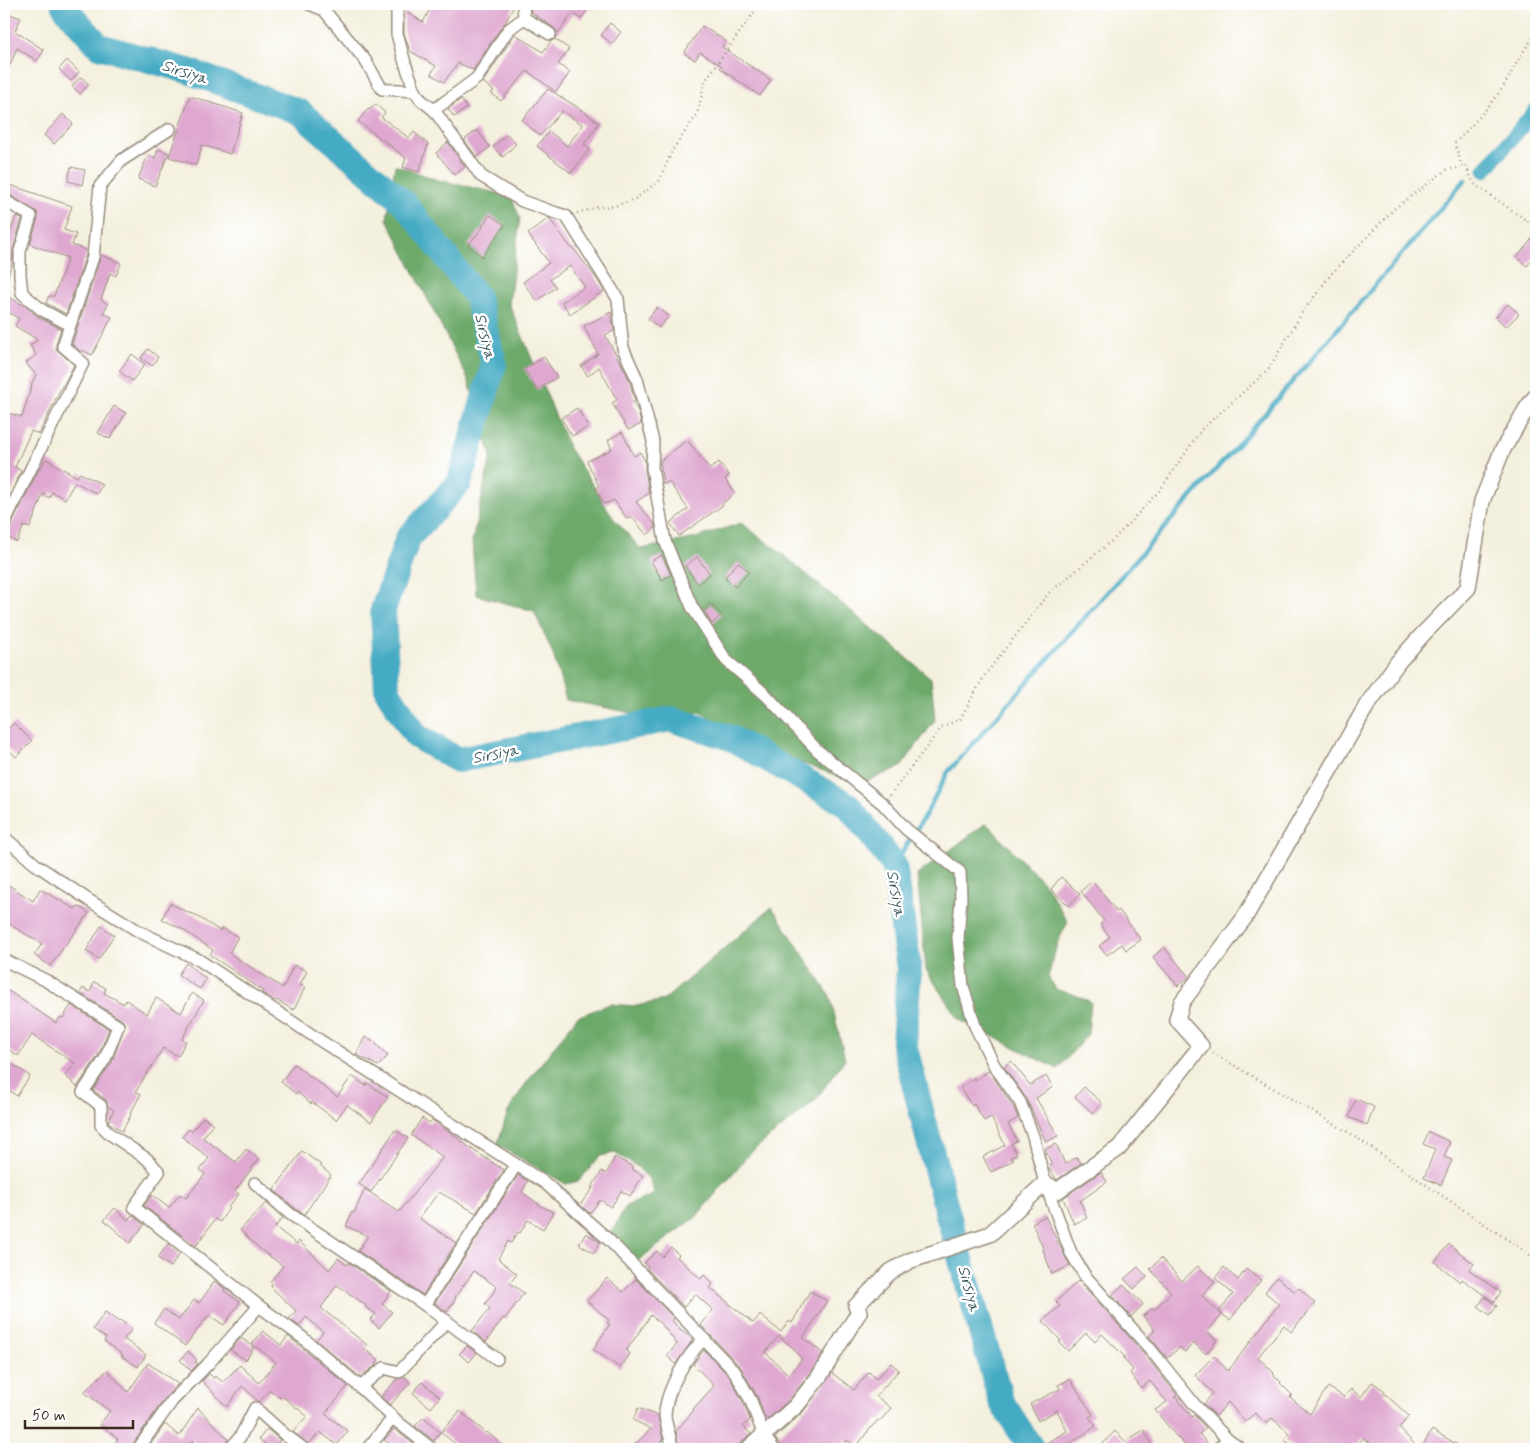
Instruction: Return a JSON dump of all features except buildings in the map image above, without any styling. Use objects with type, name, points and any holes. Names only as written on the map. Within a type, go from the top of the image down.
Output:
[{"type":"street","points":[[309,4],[324,10],[365,60],[382,89],[415,91]]},
{"type":"street","points":[[397,4],[397,34],[415,91],[421,100],[434,110],[482,176],[522,201],[566,216],[618,299],[623,348],[637,379],[653,441],[652,468],[665,541],[692,607],[726,660],[767,696],[817,750],[883,804],[906,829],[960,872],[962,898],[958,938],[962,986],[975,1026],[994,1065],[1020,1102],[1033,1136],[1045,1182],[1071,1253],[1085,1276],[1151,1350],[1196,1405],[1228,1440],[1241,1449]]},
{"type":"street","points":[[523,4],[524,18]]},
{"type":"street","points":[[434,110],[477,78],[508,30],[524,18]]},
{"type":"street","points":[[524,18],[550,34]]},
{"type":"street","points":[[4,523],[83,363],[62,346],[92,257],[100,186],[122,160],[170,130]]},
{"type":"street","points":[[4,200],[32,216],[20,251],[22,293],[42,310],[70,325]]},
{"type":"street","points":[[1045,1182],[1057,1191],[1119,1148],[1201,1046],[1177,1019],[1182,1002],[1245,917],[1367,705],[1398,662],[1424,632],[1468,588],[1482,501],[1502,451],[1536,396]]},
{"type":"street","points":[[4,837],[35,864],[90,901],[140,932],[199,960],[321,1041],[545,1184],[610,1241],[735,1372],[751,1401],[764,1436],[774,1449]]},
{"type":"street","points":[[4,960],[45,980],[118,1026],[104,1059],[82,1092],[101,1106],[101,1125],[110,1134],[147,1159],[159,1172],[134,1207],[259,1306],[303,1338],[393,1418],[432,1449]]},
{"type":"street","points":[[425,1305],[516,1166]]},
{"type":"street","points":[[748,1449],[796,1406],[819,1377],[859,1312],[856,1306],[890,1272],[909,1261],[990,1234],[1045,1182]]},
{"type":"street","points":[[255,1183],[290,1214],[425,1305],[497,1359]]},
{"type":"street","points":[[138,1449],[172,1401],[208,1364],[259,1306]]},
{"type":"street","points":[[360,1387],[384,1368],[399,1372],[447,1322]]},
{"type":"street","points":[[671,1441],[665,1415],[668,1398],[687,1359],[694,1348],[704,1339]]},
{"type":"street","points":[[230,1449],[240,1436],[255,1408],[304,1449]]},
{"type":"street","points":[[367,1449],[393,1418]]},
{"type":"street","points":[[1217,1449],[1228,1440]]},
{"type":"path","points":[[566,216],[598,207],[616,206],[635,199],[659,181],[673,149],[697,115],[705,80],[760,4]]},
{"type":"path","points":[[1462,167],[1463,170],[1455,143],[1501,90],[1515,63],[1536,35]]},
{"type":"path","points":[[883,804],[941,728],[960,719],[985,675],[1048,594],[1115,538],[1160,490],[1202,429],[1268,370],[1302,313],[1332,273],[1394,209],[1446,170],[1466,166],[1474,184],[1536,227]]},
{"type":"path","points":[[1201,1046],[1351,1134],[1536,1259]]},
{"type":"green space","points":[[395,165],[438,180],[511,196],[520,218],[509,304],[569,448],[614,519],[641,549],[696,538],[741,523],[780,552],[931,678],[935,720],[901,767],[860,784],[774,753],[700,712],[643,715],[566,700],[553,654],[534,611],[476,595],[472,542],[491,456],[468,379],[387,219]]},
{"type":"green space","points":[[986,823],[1046,885],[1068,922],[1058,941],[1048,977],[1057,990],[1073,994],[1091,1002],[1088,1034],[1058,1069],[958,1019],[926,970],[917,875]]},
{"type":"green space","points":[[772,907],[830,996],[845,1059],[814,1102],[751,1152],[695,1218],[636,1262],[610,1235],[626,1206],[655,1194],[649,1179],[636,1166],[615,1153],[600,1156],[579,1181],[566,1184],[497,1145],[508,1112],[524,1086],[577,1017],[610,1004],[636,1006],[664,1000]]},
{"type":"waterway","name":"Sirsiya","points":[[64,4],[66,9],[99,46],[188,71],[300,112],[405,204],[477,297],[494,364],[459,483],[408,538],[383,610],[387,690],[416,736],[458,760],[671,719],[731,738],[848,805],[894,865],[909,969],[904,1044],[947,1211],[1001,1401],[1032,1449]]},
{"type":"waterway","points":[[1485,170],[1536,110]]},
{"type":"waterway","points":[[894,865],[926,814],[948,772],[1257,423],[1465,180]]}]
